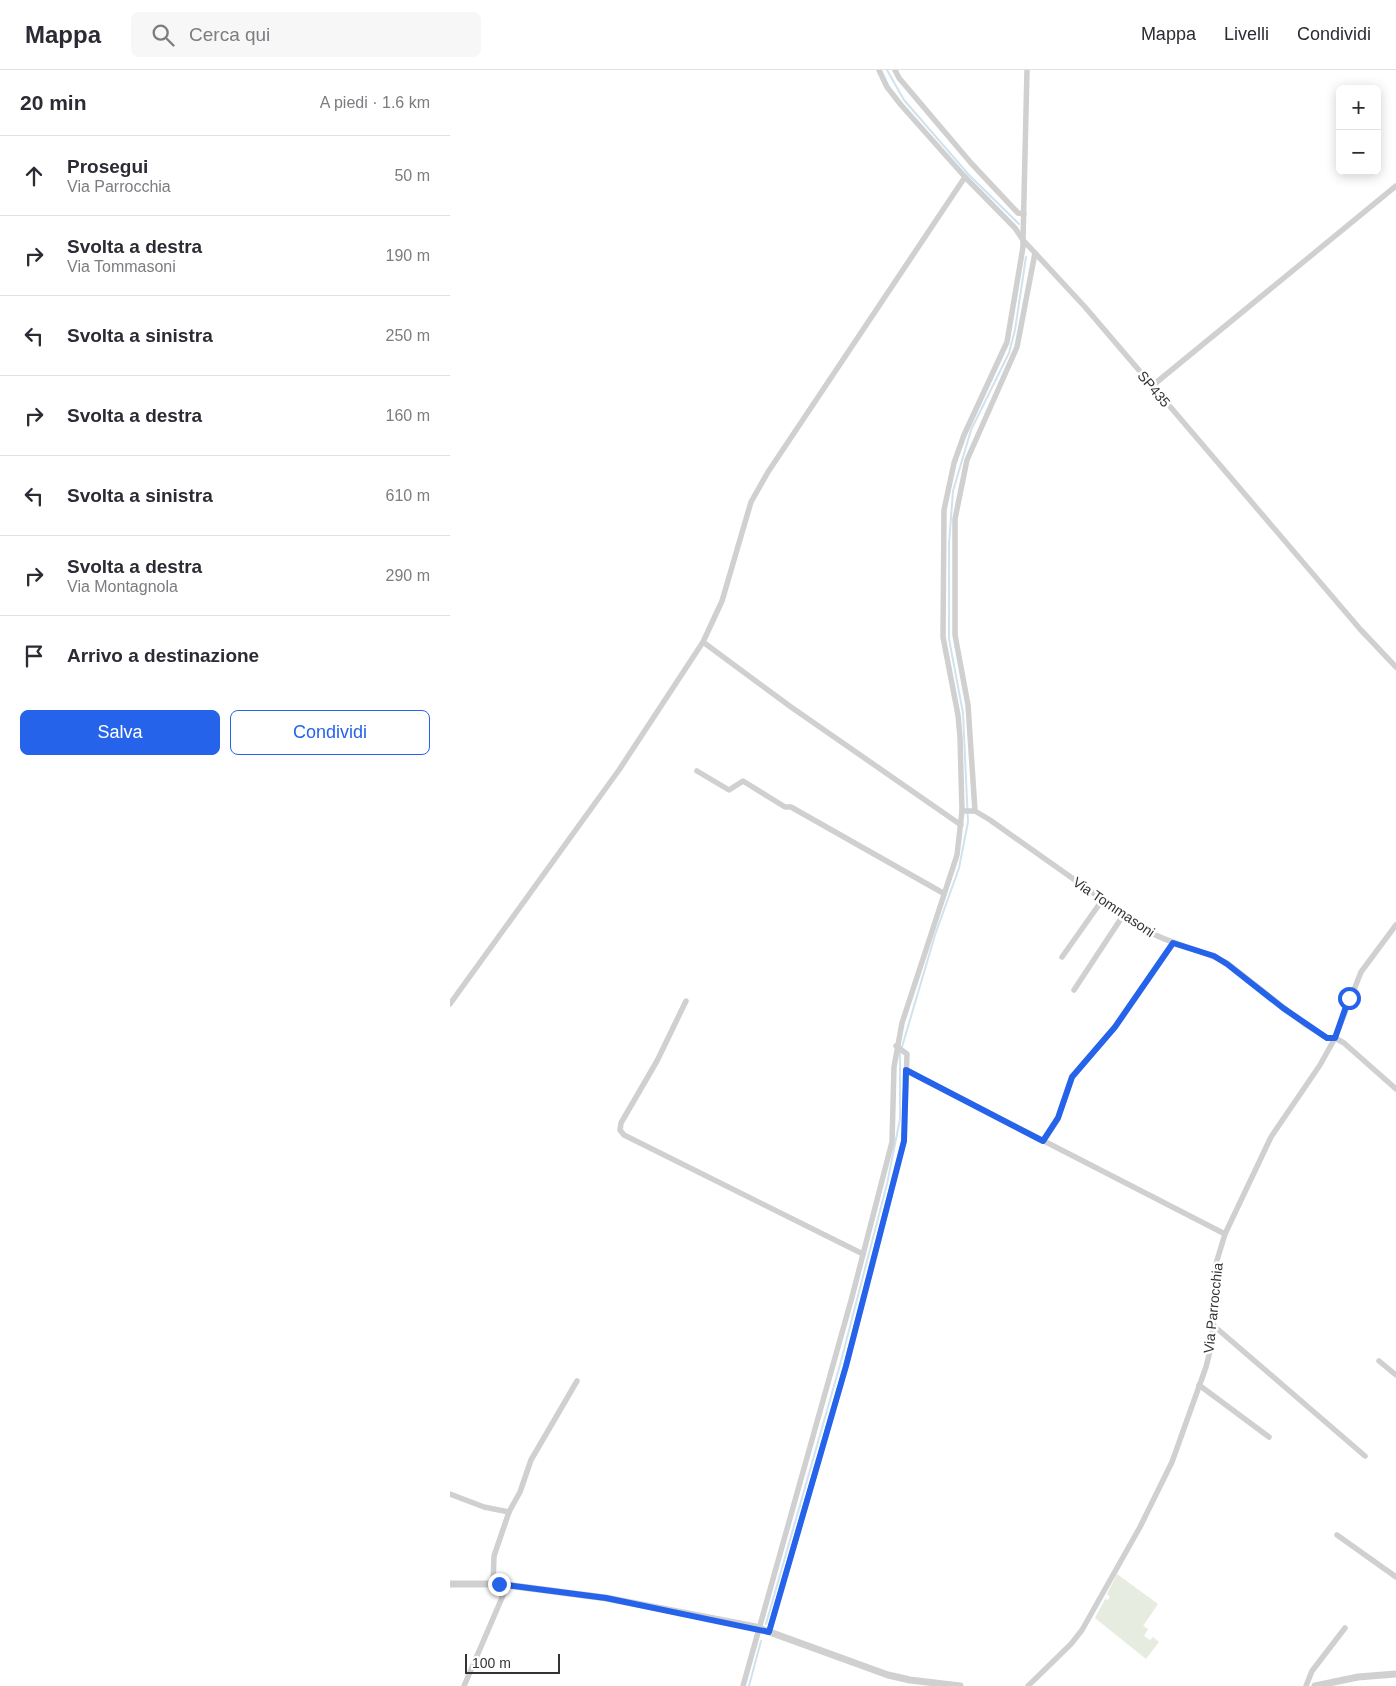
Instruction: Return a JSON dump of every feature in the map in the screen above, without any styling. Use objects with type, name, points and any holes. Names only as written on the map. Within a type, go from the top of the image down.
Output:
[{"type":"street","name":"SP435","points":[[879,70],[892,94],[965,177],[1015,228],[1023,240],[1152,386],[1296,556],[1396,667]]},
{"type":"street","points":[[895,70],[911,93],[970,163],[1018,212],[1024,214]]},
{"type":"street","points":[[742,1686],[863,1254],[892,1142],[899,1048],[943,893],[956,855],[964,811],[958,715],[943,637],[944,510],[954,463],[1009,336],[1023,240],[1028,70]]},
{"type":"street","points":[[450,1004],[619,770],[703,642],[722,601],[751,502],[763,480],[965,177]]},
{"type":"street","points":[[1152,386],[1396,186]]},
{"type":"street","points":[[964,811],[974,811],[968,705],[956,635],[954,527],[958,495],[967,460],[1020,340],[1035,253]]},
{"type":"street","points":[[944,528],[954,527]]},
{"type":"street","points":[[703,642],[791,707],[961,825]]},
{"type":"street","points":[[697,771],[729,790],[744,781],[785,807],[792,807],[943,893]]},
{"type":"street","name":"Via Tommasoni","points":[[974,811],[1147,931],[1173,943],[1214,956],[1227,964],[1306,1025],[1327,1038],[1335,1038],[1344,1043],[1396,1090]]},
{"type":"street","points":[[1062,957],[1103,899]]},
{"type":"street","points":[[1074,990],[1124,914]]},
{"type":"street","name":"Via Parrocchia","points":[[1028,1686],[1071,1644],[1090,1617],[1160,1488],[1208,1359],[1214,1326],[1216,1267],[1225,1234],[1271,1137],[1320,1065],[1335,1038],[1361,972],[1396,925]]},
{"type":"street","points":[[1043,1141],[1058,1118],[1072,1077],[1115,1027],[1173,943]]},
{"type":"street","points":[[686,1001],[657,1061],[621,1124],[620,1130],[624,1135],[863,1254]]},
{"type":"street","points":[[769,1632],[846,1366],[904,1141],[907,1054],[899,1048]]},
{"type":"street","points":[[906,1070],[1225,1234]]},
{"type":"street","points":[[1214,1326],[1365,1456]]},
{"type":"street","points":[[1379,1361],[1396,1375]]},
{"type":"street","points":[[493,1584],[494,1556],[509,1512],[520,1492],[531,1460],[577,1381]]},
{"type":"street","points":[[1199,1385],[1269,1437]]},
{"type":"street","points":[[450,1494],[484,1507],[509,1512]]},
{"type":"street","points":[[1337,1535],[1396,1576]]},
{"type":"street","points":[[450,1584],[493,1584],[606,1598],[759,1629],[888,1675],[910,1680],[960,1686]]},
{"type":"street","points":[[464,1686],[507,1586]]},
{"type":"street","points":[[1306,1686],[1312,1671],[1345,1628]]},
{"type":"street","points":[[1315,1686],[1358,1676],[1396,1674]]},
{"type":"shaded area","points":[[1117,1574],[1158,1604],[1143,1626],[1148,1629],[1144,1636],[1150,1640],[1153,1637],[1159,1642],[1146,1659],[1095,1618],[1105,1599],[1108,1600],[1110,1597],[1107,1594]]},
{"type":"waterway","points":[[887,70],[904,100],[969,175],[1019,224]]},
{"type":"waterway","points":[[902,1047],[935,935],[959,868],[968,822],[963,713],[949,639],[949,544],[953,491],[971,430],[1009,353],[1015,330],[1026,257]]},
{"type":"waterway","points":[[766,1624],[840,1365],[887,1184],[900,1119],[900,1052]]},
{"type":"waterway","points":[[749,1686],[761,1641]]},
{"type":"route","points":[[499,1584],[577,1596],[606,1598],[756,1627],[769,1632],[846,1366],[904,1141],[906,1070],[1043,1141],[1058,1118],[1072,1077],[1115,1027],[1173,943],[1188,946],[1214,956],[1227,964],[1283,1008],[1327,1038],[1335,1038],[1349,998]]}]
